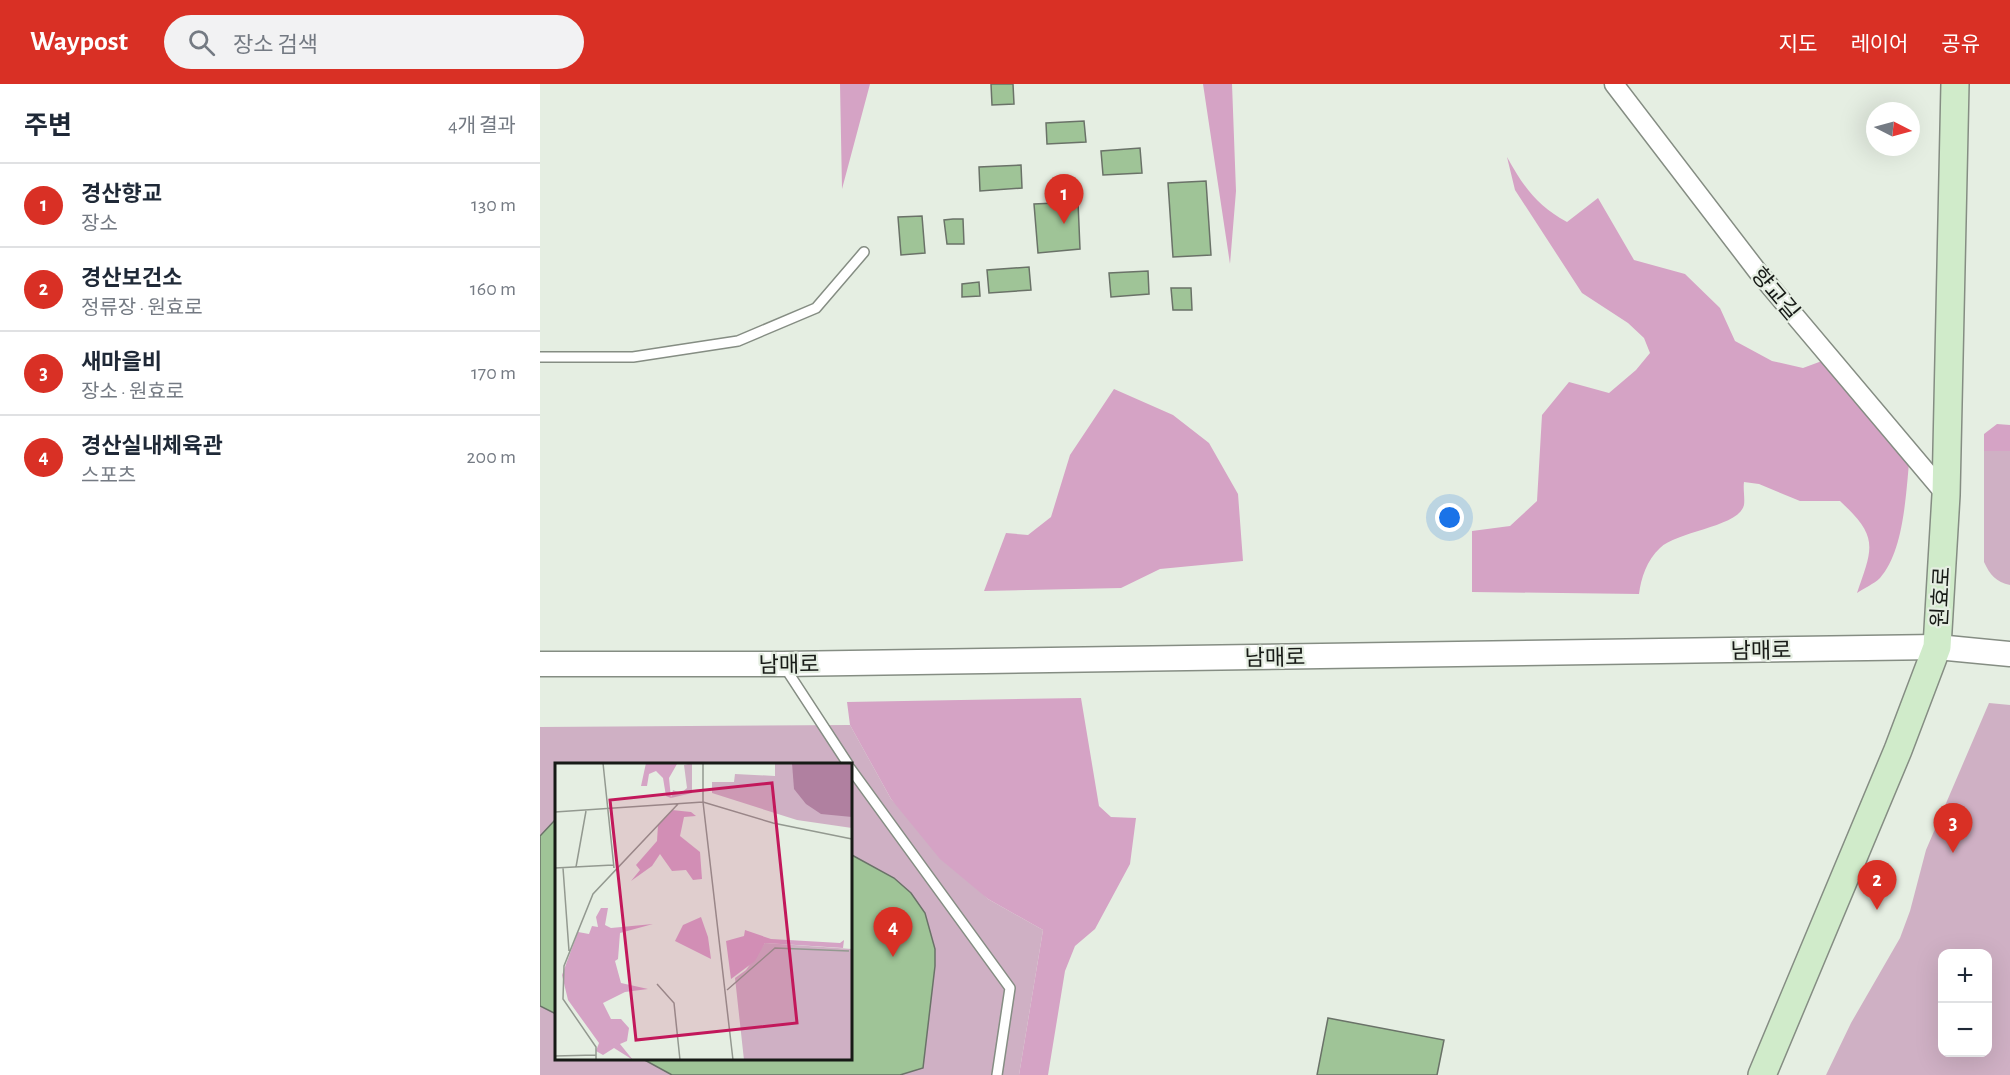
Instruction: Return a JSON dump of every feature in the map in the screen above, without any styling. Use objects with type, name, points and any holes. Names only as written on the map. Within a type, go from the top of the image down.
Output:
[{"type":"main road","name":"원효로","points":[[1762,1075],[1898,750],[1937,647],[1946,495],[1955,84]]},
{"type":"street","name":"향교길","points":[[1614,84],[1758,272],[1946,495]]},
{"type":"street","name":"남매로","points":[[540,664],[783,664],[1937,647],[2010,654]]},
{"type":"lane","points":[[540,357],[633,357],[738,341],[816,308],[864,252]]},
{"type":"lane","points":[[783,664],[847,763]]},
{"type":"lane","points":[[852,770],[1010,988],[997,1075]]},
{"type":"shaded area","points":[[840,84],[870,84],[842,189]]},
{"type":"shaded area","points":[[1203,84],[1232,84],[1236,191],[1230,264]]},
{"type":"shaded area","points":[[1507,157],[1519,177],[1539,202],[1567,222],[1598,198],[1634,260],[1685,274],[1720,308],[1735,341],[1772,361],[1803,368],[1830,358],[1910,453],[1903,518],[1895,552],[1878,580],[1857,593],[1867,564],[1869,543],[1861,524],[1840,501],[1800,501],[1759,484],[1744,482],[1744,505],[1740,512],[1720,524],[1680,537],[1660,548],[1645,569],[1639,594],[1472,592],[1472,531],[1510,526],[1537,501],[1542,415],[1569,382],[1609,393],[1636,370],[1650,353],[1644,338],[1628,323],[1582,293],[1515,190]]},
{"type":"shaded area","points":[[1114,389],[1173,415],[1209,443],[1238,494],[1243,561],[1160,569],[1121,588],[984,591],[1006,533],[1028,535],[1051,517],[1070,455]]},
{"type":"shaded area","points":[[1997,424],[2010,425],[2010,451],[1984,451],[1984,434]]},
{"type":"shaded area","points":[[1984,451],[2010,451],[2010,585],[1994,577],[1984,562]]},
{"type":"shaded area","points":[[1081,698],[1099,806],[1111,817],[1136,818],[1130,864],[1095,929],[1075,946],[1065,971],[1048,1075],[1019,1075],[1043,930],[988,899],[940,859],[891,799],[850,725],[847,702]]},
{"type":"shaded area","points":[[1989,703],[2010,705],[2010,1075],[1826,1075],[1851,1023],[1900,938],[1910,911],[1926,850]]},
{"type":"shaded area","points":[[850,725],[891,799],[988,899],[1043,930],[1019,1075],[540,1075],[540,727]]},
{"type":"building","points":[[991,84],[1013,84],[1014,104],[992,105]]},
{"type":"building","points":[[1084,121],[1086,142],[1047,144],[1046,123]]},
{"type":"building","points":[[1140,148],[1142,173],[1103,175],[1101,151]]},
{"type":"building","points":[[1021,165],[1022,188],[980,191],[979,167]]},
{"type":"building","points":[[1206,181],[1211,255],[1173,257],[1168,183]]},
{"type":"building","points":[[1078,202],[1080,249],[1038,253],[1034,204]]},
{"type":"building","points":[[922,216],[925,253],[901,255],[898,217]]},
{"type":"building","points":[[963,219],[964,244],[947,244],[944,220]]},
{"type":"building","points":[[1029,267],[1031,290],[989,293],[987,270]]},
{"type":"building","points":[[1148,271],[1149,294],[1111,297],[1109,273]]},
{"type":"building","points":[[979,282],[980,296],[962,297],[962,284]]},
{"type":"building","points":[[1171,288],[1191,288],[1192,310],[1173,310]]},
{"type":"building","points":[[555,820],[555,1014],[540,1006],[540,836]]},
{"type":"building","points":[[852,855],[894,878],[911,893],[925,913],[935,949],[935,966],[923,1068],[900,1075],[672,1075],[645,1060],[852,1060]]},
{"type":"building","points":[[1328,1018],[1444,1040],[1437,1075],[1317,1075]]},
{"type":"place","name":"경산향교","points":[[1064,224]]},
{"type":"place","name":"새마을비","points":[[1953,853]]},
{"type":"place","name":"경산보건소","points":[[1877,910]]},
{"type":"place","name":"경산실내체육관","points":[[893,957]]}]
